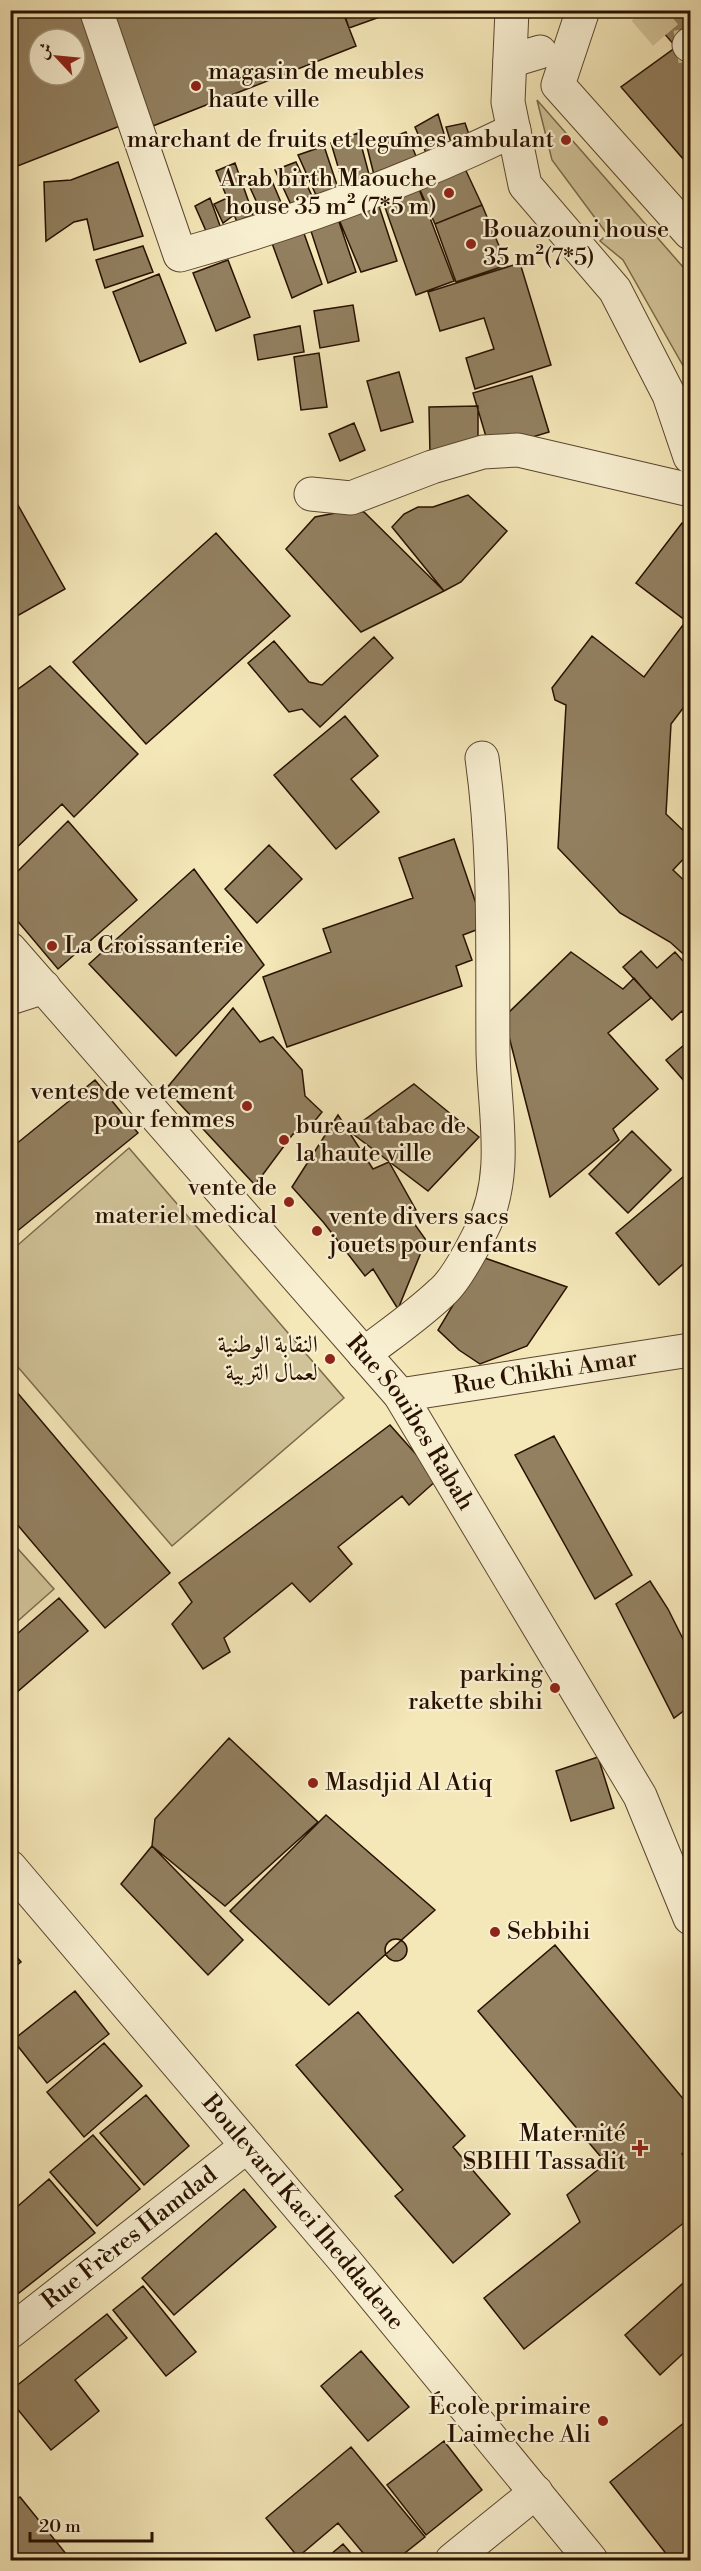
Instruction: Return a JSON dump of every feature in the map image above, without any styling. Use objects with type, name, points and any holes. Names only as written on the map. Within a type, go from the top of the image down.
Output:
[{"type":"street","points":[[96,10],[180,255],[306,216],[514,130]]},
{"type":"street","points":[[512,10],[525,57],[508,102],[525,186],[615,290],[669,395],[690,458]]},
{"type":"street","points":[[583,10],[558,85],[690,233]]},
{"type":"street","points":[[311,494],[351,498],[483,452],[518,450],[690,490]]},
{"type":"street","points":[[364,1354],[444,1291],[482,1230],[492,1200],[499,1165],[493,1053],[495,932],[490,818],[482,758]]},
{"type":"street","name":"Rue Souibes Rabah","points":[[10,949],[400,1395],[640,1796],[690,1918]]},
{"type":"street","points":[[10,998],[44,987]]},
{"type":"street","name":"Rue Chikhi Amar","points":[[400,1395],[690,1350]]},
{"type":"street","name":"Boulevard Kaci Iheddadene","points":[[10,1867],[247,2146],[591,2560]]},
{"type":"street","name":"Rue Frères Hamdad","points":[[10,2332],[247,2146]]},
{"type":"street","points":[[452,2560],[536,2492]]},
{"type":"shaded area","points":[[537,100],[690,275],[690,378],[623,260],[600,241],[607,234],[552,160]]},
{"type":"shaded area","points":[[129,1148],[344,1398],[172,1546],[11,1359],[11,1251]]},
{"type":"shaded area","points":[[10,1540],[54,1589],[11,1627],[10,1627]]},
{"type":"building","points":[[10,10],[86,10],[125,124],[10,169]]},
{"type":"building","name":"magasin de meubles haute ville","points":[[110,10],[342,10],[356,46],[153,126]]},
{"type":"building","points":[[343,10],[390,10],[391,13],[349,28]]},
{"type":"building","points":[[644,10],[690,10],[690,46],[682,53],[690,63],[690,167],[621,87],[676,47]]},
{"type":"building","points":[[438,114],[449,150],[429,160],[415,127]]},
{"type":"building","points":[[465,123],[472,143],[453,149],[446,127]]},
{"type":"building","points":[[406,132],[418,161],[375,179],[367,147]]},
{"type":"building","points":[[358,133],[370,178],[344,187],[331,143]]},
{"type":"building","points":[[324,146],[338,188],[316,195],[298,155]]},
{"type":"building","name":"Arab birth Maouche house 35 m² (7*5 m)","points":[[461,160],[482,205],[435,224],[416,181]]},
{"type":"building","points":[[118,162],[143,236],[94,250],[87,219],[74,222],[46,241],[44,182],[71,180]]},
{"type":"building","points":[[296,162],[312,196],[292,207],[275,170]]},
{"type":"building","points":[[235,163],[253,214],[237,222],[216,171]]},
{"type":"building","points":[[269,174],[283,207],[262,214],[247,181]]},
{"type":"building","points":[[416,181],[454,281],[416,295],[381,196]]},
{"type":"building","points":[[375,194],[397,261],[361,272],[335,210]]},
{"type":"building","points":[[210,198],[223,234],[210,240],[195,206]]},
{"type":"building","points":[[227,198],[234,215],[223,223],[214,204]]},
{"type":"building","name":"Bouazouni house 35 m²(7*5)","points":[[482,205],[507,265],[456,282],[435,224]]},
{"type":"building","points":[[335,210],[356,272],[328,283],[308,222]]},
{"type":"building","points":[[301,225],[322,284],[292,298],[269,235]]},
{"type":"building","points":[[143,246],[153,272],[105,288],[96,260]]},
{"type":"building","points":[[228,260],[250,317],[216,331],[193,273]]},
{"type":"building","points":[[520,263],[551,365],[475,389],[466,358],[494,349],[484,318],[440,331],[428,292]]},
{"type":"building","points":[[159,274],[186,343],[140,362],[113,292]]},
{"type":"building","points":[[353,305],[359,341],[320,348],[314,311]]},
{"type":"building","points":[[300,326],[304,352],[258,360],[254,335]]},
{"type":"building","points":[[319,353],[327,407],[301,410],[294,357]]},
{"type":"building","points":[[399,372],[413,422],[381,431],[367,381]]},
{"type":"building","points":[[532,376],[549,432],[490,450],[473,393]]},
{"type":"building","points":[[478,406],[478,455],[430,455],[429,407]]},
{"type":"building","points":[[354,423],[365,450],[340,461],[329,434]]},
{"type":"building","points":[[468,495],[507,531],[461,582],[444,591],[392,527],[404,514],[418,507],[433,507]]},
{"type":"building","points":[[14,498],[65,589],[10,620],[10,500]]},
{"type":"building","points":[[351,510],[364,512],[444,591],[361,632],[286,549],[315,517]]},
{"type":"building","points":[[682,523],[690,529],[690,699],[671,724],[666,814],[690,837],[690,852],[673,870],[690,886],[690,960],[670,942],[620,913],[558,848],[566,705],[555,700],[552,688],[592,636],[644,677],[686,621],[636,583]]},
{"type":"building","points":[[216,533],[290,616],[146,744],[73,662]]},
{"type":"building","points":[[374,637],[393,658],[320,727],[302,709],[289,712],[248,663],[274,641],[309,682],[322,685]]},
{"type":"building","points":[[50,666],[138,754],[74,817],[62,804],[10,854],[10,695]]},
{"type":"building","points":[[345,716],[378,756],[351,779],[379,812],[336,849],[274,775]]},
{"type":"building","points":[[68,821],[137,900],[58,969],[10,912],[10,879]]},
{"type":"building","points":[[454,839],[484,927],[463,935],[472,960],[456,966],[462,986],[287,1047],[263,977],[331,952],[323,929],[413,898],[399,858]]},
{"type":"building","points":[[269,845],[302,879],[257,923],[225,889]]},
{"type":"building","points":[[194,869],[264,965],[176,1056],[89,964]]},
{"type":"building","points":[[641,951],[657,968],[675,952],[690,969],[690,1020],[682,1011],[672,1020],[623,967]]},
{"type":"building","points":[[571,952],[623,989],[634,978],[651,998],[608,1033],[658,1089],[613,1129],[619,1140],[550,1197],[504,1017]]},
{"type":"building","points":[[233,1008],[260,1042],[273,1037],[302,1070],[305,1096],[322,1112],[305,1133],[293,1134],[255,1185],[166,1089]]},
{"type":"building","points":[[690,1040],[690,1088],[666,1060]]},
{"type":"building","points":[[95,1080],[138,1133],[10,1237],[10,1149]]},
{"type":"building","points":[[414,1084],[479,1137],[428,1191],[349,1131]]},
{"type":"building","points":[[338,1115],[373,1169],[389,1162],[416,1210],[408,1215],[426,1240],[398,1309],[373,1269],[365,1276],[324,1223],[292,1187]]},
{"type":"building","points":[[632,1131],[671,1170],[628,1213],[589,1174]]},
{"type":"building","points":[[690,1171],[690,1258],[659,1285],[616,1233]]},
{"type":"building","points":[[482,1257],[567,1287],[527,1346],[480,1364],[459,1350],[438,1330]]},
{"type":"building","points":[[10,1384],[170,1573],[105,1628],[10,1516]]},
{"type":"building","points":[[390,1425],[438,1479],[409,1505],[402,1496],[338,1547],[352,1564],[310,1602],[292,1583],[224,1638],[230,1652],[203,1669],[172,1624],[192,1602],[179,1583]]},
{"type":"building","points":[[554,1436],[632,1575],[595,1599],[515,1455]]},
{"type":"building","points":[[650,1581],[668,1609],[690,1653],[690,1706],[674,1718],[616,1604]]},
{"type":"building","points":[[59,1598],[88,1631],[10,1698],[10,1640]]},
{"type":"building","points":[[229,1738],[318,1822],[225,1906],[152,1846],[155,1819]]},
{"type":"building","points":[[598,1757],[614,1808],[571,1821],[556,1771]]},
{"type":"building","points":[[326,1815],[435,1910],[329,2005],[230,1911]]},
{"type":"building","points":[[152,1846],[243,1940],[208,1975],[121,1884]]},
{"type":"building","points":[[396,1939],[406,1946],[407,1950],[400,1960],[396,1961],[386,1954],[385,1950],[392,1940]]},
{"type":"building","name":"Maternité SBIHI Tassadit","points":[[555,1945],[690,2107],[690,2142],[682,2154],[690,2164],[690,2218],[524,2349],[484,2298],[580,2222],[567,2195],[606,2163],[478,2011]]},
{"type":"building","points":[[10,1949],[21,1962],[10,1971]]},
{"type":"building","points":[[75,1991],[109,2034],[47,2083],[13,2040]]},
{"type":"building","points":[[358,2012],[465,2136],[453,2147],[510,2214],[453,2263],[395,2196],[403,2190],[296,2065]]},
{"type":"building","points":[[104,2043],[142,2086],[84,2137],[47,2092]]},
{"type":"building","points":[[146,2095],[189,2146],[144,2185],[100,2133]]},
{"type":"building","points":[[93,2135],[140,2189],[97,2226],[50,2172]]},
{"type":"building","points":[[49,2179],[95,2233],[10,2300],[10,2213]]},
{"type":"building","points":[[244,2189],[276,2227],[174,2315],[142,2278]]},
{"type":"building","points":[[690,2277],[690,2347],[660,2375],[625,2335]]},
{"type":"building","points":[[143,2286],[196,2352],[166,2376],[113,2310]]},
{"type":"building","points":[[107,2314],[127,2338],[75,2380],[99,2411],[51,2450],[10,2400],[10,2391]]},
{"type":"building","points":[[361,2351],[409,2407],[368,2441],[321,2386]]},
{"type":"building","points":[[690,2418],[690,2560],[671,2560],[610,2482]]},
{"type":"building","points":[[444,2441],[482,2490],[426,2535],[387,2485]]},
{"type":"building","points":[[351,2447],[425,2537],[396,2560],[369,2560],[338,2523],[298,2557],[266,2518]]},
{"type":"building","points":[[20,2497],[71,2560],[19,2560],[10,2550],[10,2504]]},
{"type":"building","points":[[343,2544],[357,2560],[324,2560]]},
{"type":"tunnel","points":[[644,10],[676,47],[689,45]]},
{"type":"place","name":"magasin de meubles haute ville","points":[[196,86]]},
{"type":"place","name":"marchant de fruits et legumes ambulant","points":[[566,140]]},
{"type":"place","name":"Arab birth Maouche house 35 m² (7*5 m)","points":[[449,193]]},
{"type":"place","name":"Bouazouni house 35 m²(7*5)","points":[[471,244]]},
{"type":"place","name":"La Croissanterie","points":[[52,946]]},
{"type":"place","name":"ventes de vetement pour femmes","points":[[247,1106]]},
{"type":"place","name":"bureau tabac de la haute ville","points":[[284,1140]]},
{"type":"place","name":"vente de materiel medical","points":[[289,1202]]},
{"type":"place","name":"vente divers sacs jouets pour enfants","points":[[317,1231]]},
{"type":"place","name":"النقابة الوطنية لعمال التربية","points":[[330,1359]]},
{"type":"place","name":"parking rakette sbihi","points":[[555,1688]]},
{"type":"place","name":"Masdjid Al Atiq","points":[[313,1783]]},
{"type":"place","name":"Sebbihi","points":[[495,1932]]},
{"type":"place","name":"Maternité SBIHI Tassadit","points":[[640,2148]]},
{"type":"place","name":"École primaire Laimeche Ali","points":[[603,2421]]}]
